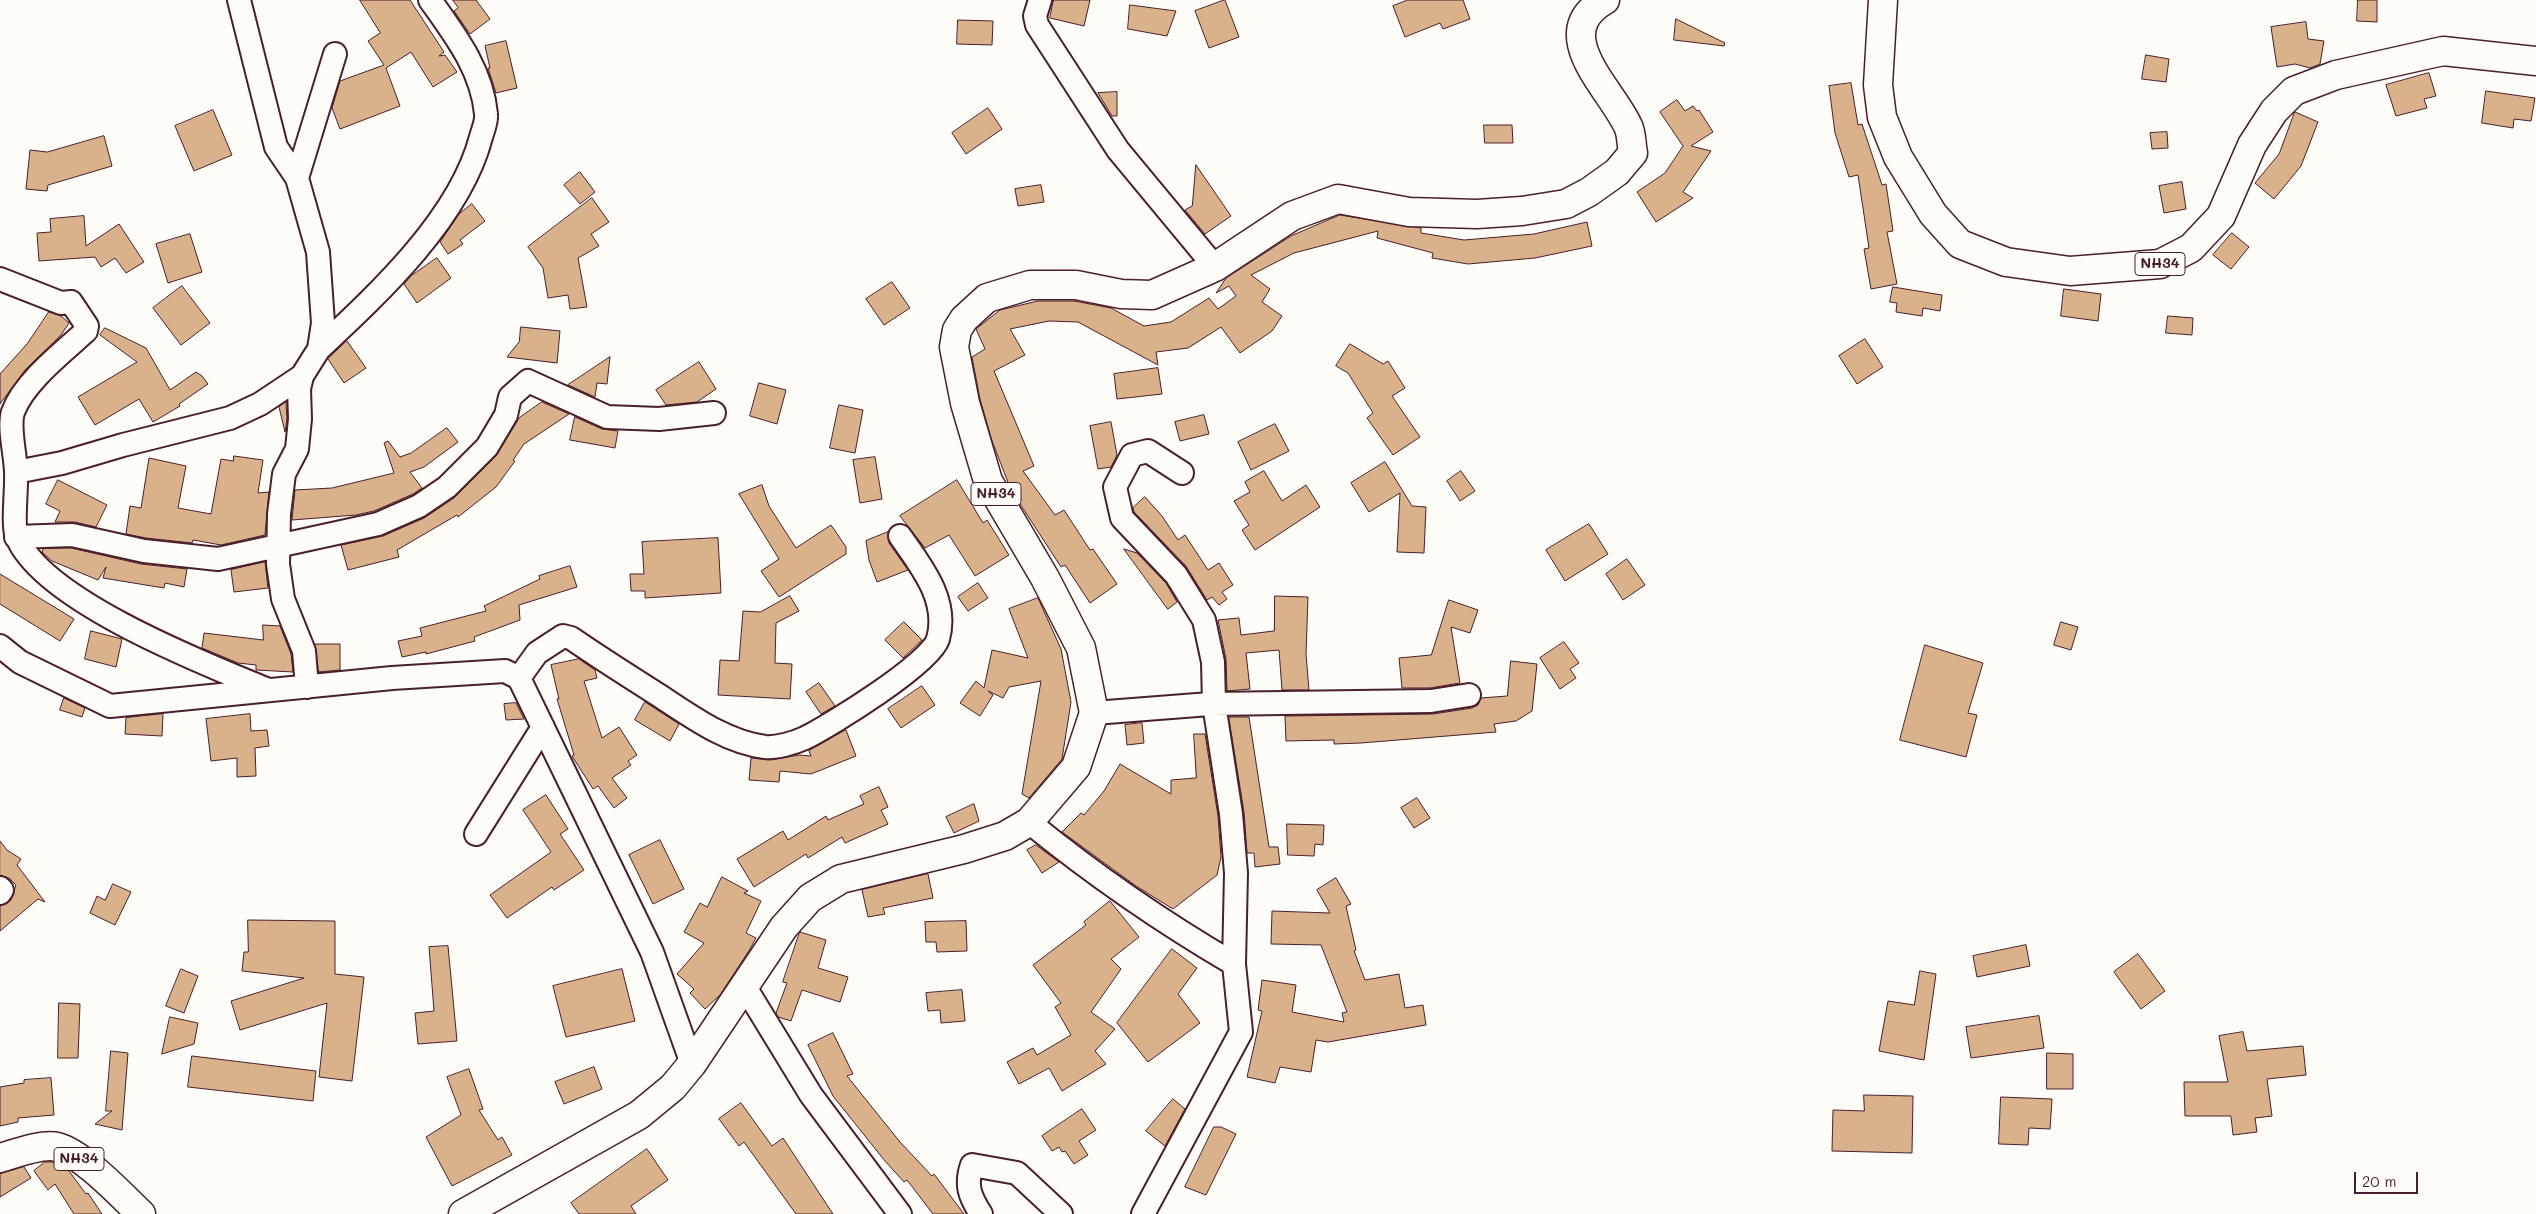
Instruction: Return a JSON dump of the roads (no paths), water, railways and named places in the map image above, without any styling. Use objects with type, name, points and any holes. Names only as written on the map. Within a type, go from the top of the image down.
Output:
[{"type":"highway","name":"NH34","points":[[463,1214],[639,1115],[673,1087],[692,1064],[745,988],[784,927],[810,898],[841,879],[964,849],[1005,836],[1029,822],[1076,768],[1094,713],[1081,648],[1045,578],[988,481],[965,403],[954,347],[957,330],[964,319],[987,298],[1030,285],[1076,285],[1121,294],[1152,294],[1215,267],[1292,216],[1338,199],[1409,212],[1478,214],[1522,212],[1566,204],[1589,192],[1617,172],[1632,153],[1629,128],[1582,53],[1581,24],[1593,7],[1605,0]]},
{"type":"highway","name":"NH34","points":[[1883,0],[1878,85],[1882,117],[1898,157],[1933,214],[1960,244],[2006,262],[2070,271],[2160,264],[2191,248],[2221,216],[2252,145],[2274,111],[2294,91],[2336,75],[2443,51],[2536,62]]},
{"type":"highway","name":"NH34","points":[[0,1158],[27,1150],[56,1147],[78,1159],[141,1214]]},
{"type":"street","points":[[239,0],[276,147],[297,178],[318,252],[323,323],[320,350]]},
{"type":"street","points":[[16,472],[62,463],[123,445],[230,418],[260,404],[302,376],[320,350],[427,239],[459,190],[477,154],[487,116],[478,75],[457,37],[430,0]]},
{"type":"street","points":[[1040,0],[1036,16],[1037,25],[1086,104],[1124,157],[1215,267]]},
{"type":"street","points":[[297,178],[335,54]]},
{"type":"street","points":[[0,280],[61,303],[72,302],[86,320],[87,326],[86,330],[36,376],[13,413],[16,472],[16,537],[38,567],[68,592],[176,653],[269,690]]},
{"type":"street","points":[[302,376],[299,389],[300,419],[296,449],[284,474],[279,514],[278,564],[283,599],[304,651],[307,687]]},
{"type":"street","points":[[16,537],[72,535],[144,551],[218,559],[378,524],[419,506],[447,487],[488,447],[506,415],[510,397],[528,381],[607,417],[659,419],[714,413]]},
{"type":"street","points":[[1143,1214],[1241,1032],[1234,964],[1236,873],[1231,814],[1214,704],[1213,662],[1204,620],[1176,575],[1122,518],[1115,488],[1132,455],[1148,450],[1182,473]]},
{"type":"street","points":[[519,678],[537,653],[563,636],[571,638],[708,726],[742,742],[767,747],[804,738],[855,710],[926,656],[938,640],[938,599],[928,576],[900,536]]},
{"type":"street","points":[[0,646],[20,662],[110,706],[269,690],[505,671],[519,678],[652,952],[692,1064]]},
{"type":"street","points":[[1094,713],[1214,704],[1431,701],[1469,695]]},
{"type":"street","points":[[476,834],[543,727]]},
{"type":"street","points":[[1029,822],[1068,854],[1170,927],[1234,964]]},
{"type":"street","points":[[0,888],[2,890],[0,893]]},
{"type":"street","points":[[745,988],[811,1095],[900,1214]]},
{"type":"street","points":[[981,1214],[970,1197],[968,1179],[972,1165],[1017,1173],[1062,1214]]}]
